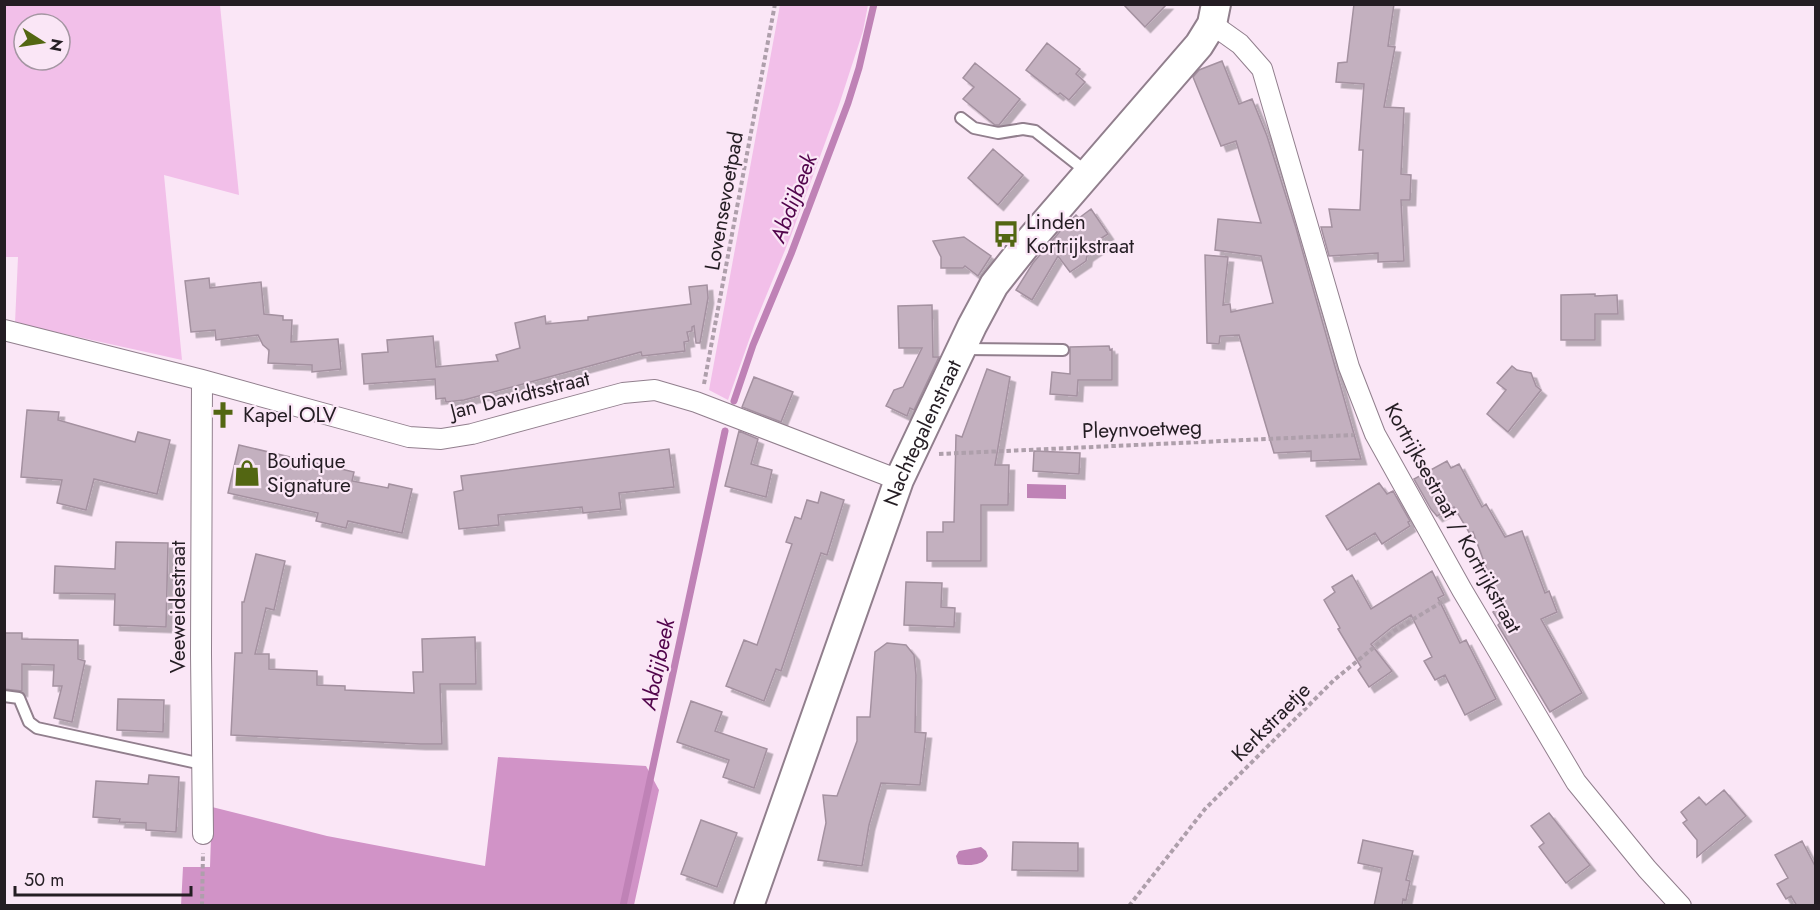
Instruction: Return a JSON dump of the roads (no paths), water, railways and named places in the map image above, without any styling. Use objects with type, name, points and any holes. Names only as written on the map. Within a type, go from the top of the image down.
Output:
[{"type":"street","name":"Nachtegalenstraat","points":[[749,906],[905,468],[994,285],[1087,172],[1199,45],[1214,14]]},
{"type":"street","name":"Kortrijksestraat / Kortrijkstraat","points":[[1214,14],[1262,69],[1348,367],[1375,434],[1462,590],[1576,782],[1647,869],[1681,906]]},
{"type":"street","name":"Jan Davidtsstraat","points":[[4,330],[202,380],[409,437],[441,439],[471,434],[623,393],[655,390],[905,468]]},
{"type":"street","name":"Veeweidestraat","points":[[202,380],[203,834]]},
{"type":"lane","points":[[961,118],[974,128],[998,133],[1023,129],[1035,131],[1087,172]]},
{"type":"lane","points":[[961,349],[1063,350]]},
{"type":"lane","points":[[4,696],[19,698],[29,722],[37,728],[202,764]]},
{"type":"waterway","name":"Abdijbeek","points":[[734,401],[753,345],[791,254],[848,103],[874,4]]},
{"type":"waterway","name":"Abdijbeek","points":[[623,906],[725,431]]},
{"type":"place","name":"Linden Kortrijkstraat","points":[[1006,234]]},
{"type":"place","name":"Kapel OLV","points":[[223,415]]},
{"type":"place","name":"Boutique Signature","points":[[247,473]]}]
